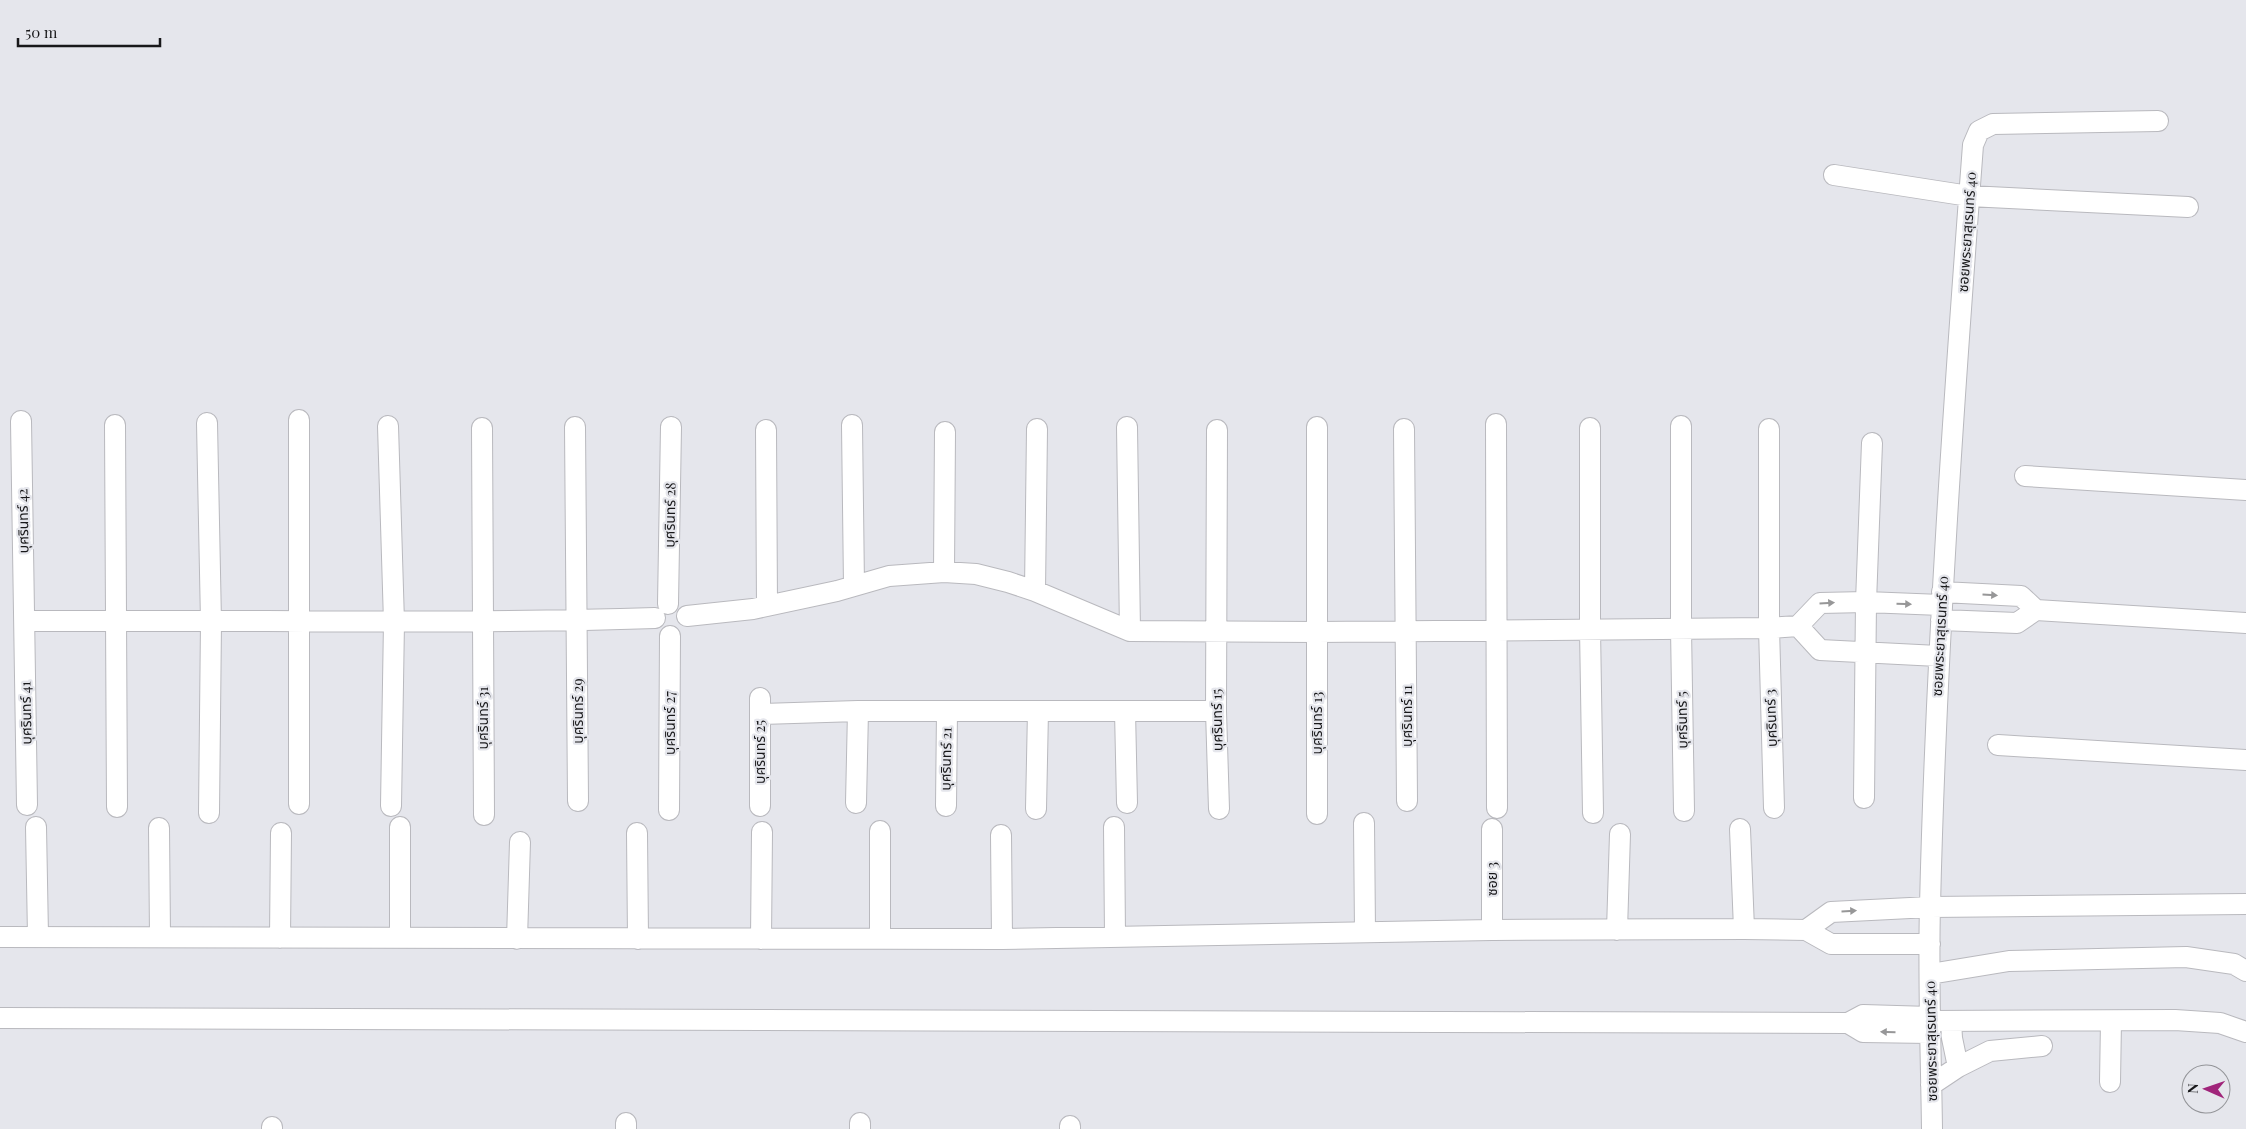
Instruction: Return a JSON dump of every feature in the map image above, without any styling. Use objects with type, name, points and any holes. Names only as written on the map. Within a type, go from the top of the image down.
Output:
[{"type":"street","name":"ซอยพระยาสุเรนทร์ 40","points":[[1932,1129],[1930,907],[1938,656],[1950,449],[1974,145],[1979,131],[1994,124],[2158,121]]},
{"type":"street","points":[[1834,175],[1970,196],[2188,207]]},
{"type":"street","points":[[299,420],[299,804]]},
{"type":"street","name":"บุศรินทร์ 42","points":[[20,421],[25,621]]},
{"type":"street","points":[[207,423],[211,622],[209,813]]},
{"type":"street","points":[[1496,424],[1497,808]]},
{"type":"street","points":[[115,425],[117,807]]},
{"type":"street","points":[[852,425],[854,586]]},
{"type":"street","points":[[388,426],[394,622],[391,806]]},
{"type":"street","name":"บุศรินทร์ 5","points":[[1681,426],[1681,629],[1684,811]]},
{"type":"street","name":"บุศรินทร์ 29","points":[[576,427],[578,801]]},
{"type":"street","name":"บุศรินทร์ 28","points":[[662,611],[671,427]]},
{"type":"street","points":[[1127,427],[1130,631]]},
{"type":"street","name":"บุศรินทร์ 13","points":[[1317,427],[1317,814]]},
{"type":"street","name":"บุศรินทร์ 31","points":[[482,428],[484,815]]},
{"type":"street","name":"บุศรินทร์ 11","points":[[1404,428],[1407,801]]},
{"type":"street","points":[[1590,428],[1590,629],[1593,813]]},
{"type":"street","points":[[1035,591],[1037,429]]},
{"type":"street","name":"บุศรินทร์ 3","points":[[1769,429],[1769,628],[1774,808]]},
{"type":"street","points":[[766,430],[767,606]]},
{"type":"street","name":"บุศรินทร์ 15","points":[[1217,430],[1216,711],[1219,809]]},
{"type":"street","points":[[944,432],[944,572]]},
{"type":"street","points":[[1864,798],[1866,602],[1872,443]]},
{"type":"street","points":[[2026,476],[2246,490]]},
{"type":"street","points":[[687,616],[767,606],[889,576],[944,572],[976,574],[1035,591],[1130,631],[1317,632],[1769,628],[1798,626],[1820,603],[1866,602],[1941,606],[2018,623],[2036,610],[2246,623]]},
{"type":"street","points":[[1941,606],[2021,596],[2036,610]]},
{"type":"street","points":[[25,621],[394,622],[578,620],[662,611],[681,606],[688,622],[682,632],[670,636],[658,630],[662,611]]},
{"type":"street","name":"บุศรินทร์ 41","points":[[25,621],[27,805]]},
{"type":"street","points":[[1798,626],[1820,650],[1938,656]]},
{"type":"street","name":"บุศรินทร์ 27","points":[[669,810],[670,636]]},
{"type":"street","name":"บุศรินทร์ 25","points":[[760,806],[760,706],[858,711]]},
{"type":"street","points":[[856,803],[858,711],[1216,711]]},
{"type":"street","name":"บุศรินทร์ 21","points":[[946,806],[947,711]]},
{"type":"street","points":[[1036,810],[1038,711]]},
{"type":"street","points":[[1125,711],[1127,803]]},
{"type":"street","points":[[1998,745],[2246,760]]},
{"type":"street","points":[[1364,823],[1365,932]]},
{"type":"street","points":[[36,827],[38,936]]},
{"type":"street","points":[[400,827],[400,937]]},
{"type":"street","points":[[1114,827],[1115,936]]},
{"type":"street","points":[[159,828],[160,936]]},
{"type":"street","name":"ซอย 3","points":[[1492,828],[1492,930]]},
{"type":"street","points":[[1740,829],[1744,929]]},
{"type":"street","points":[[880,831],[880,938]]},
{"type":"street","points":[[280,938],[281,832]]},
{"type":"street","points":[[762,832],[762,939]]},
{"type":"street","points":[[638,833],[638,939]]},
{"type":"street","points":[[1001,834],[1002,939]]},
{"type":"street","points":[[1617,930],[1620,834]]},
{"type":"street","points":[[518,939],[520,842]]},
{"type":"street","points":[[1806,930],[1831,912],[1930,907],[2246,904]]},
{"type":"street","points":[[0,937],[1002,939],[1492,930],[1744,929],[1806,930],[1831,944],[1930,944]]},
{"type":"street","points":[[1930,974],[2008,961],[2186,957],[2234,964],[2246,972]]},
{"type":"street","points":[[1,1018],[1848,1023],[1863,1015],[1930,1024],[1951,1021],[2175,1020],[2220,1023],[2246,1032]]},
{"type":"street","points":[[1951,1021],[1952,1038],[1958,1066]]},
{"type":"street","points":[[2110,1082],[2111,1021]]},
{"type":"street","points":[[1931,1085],[1958,1066],[1990,1051],[2042,1046]]}]
